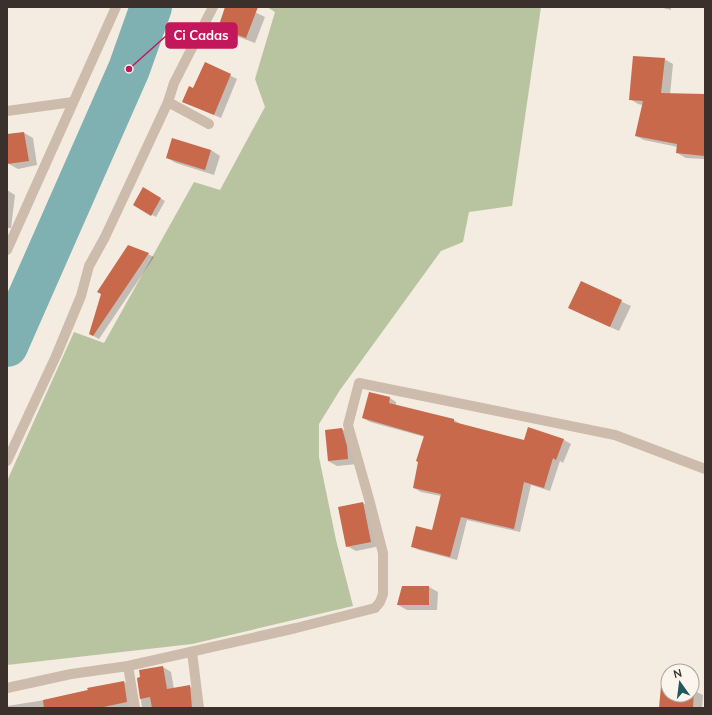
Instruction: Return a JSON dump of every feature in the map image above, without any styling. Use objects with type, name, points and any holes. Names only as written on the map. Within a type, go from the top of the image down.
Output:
[{"type":"street","points":[[7,250],[116,7]]},
{"type":"street","points":[[7,461],[56,356],[81,296],[89,266],[105,237],[168,102],[174,83],[213,7]]},
{"type":"street","points":[[7,111],[73,102]]},
{"type":"street","points":[[168,102],[209,124]]},
{"type":"street","points":[[7,688],[71,674],[128,666],[296,628],[374,608],[380,602],[383,594],[383,553],[348,425],[359,383],[615,435],[705,469]]},
{"type":"street","points":[[192,652],[199,708]]},
{"type":"street","points":[[128,666],[135,708]]},
{"type":"green space","points":[[267,7],[541,7],[512,206],[469,212],[463,242],[441,251],[340,390],[319,424],[319,457],[336,540],[353,606],[192,644],[7,665],[7,481],[74,332],[104,343],[194,182],[220,190],[265,107],[255,79],[275,12]]},
{"type":"building","points":[[225,7],[258,7],[246,38],[218,28]]},
{"type":"building","points":[[633,56],[665,58],[661,93],[705,94],[705,156],[676,153],[677,144],[635,136],[643,101],[629,100]]},
{"type":"building","points":[[205,62],[231,74],[214,115],[182,102],[189,86],[193,88]]},
{"type":"building","points":[[24,132],[29,161],[7,164],[7,134]]},
{"type":"building","points":[[172,138],[211,150],[205,170],[166,158]]},
{"type":"building","points":[[143,187],[161,198],[151,216],[133,205]]},
{"type":"building","points":[[128,245],[149,253],[93,336],[89,334],[101,294],[97,292]]},
{"type":"building","points":[[581,281],[622,300],[610,327],[568,308]]},
{"type":"building","points":[[369,392],[390,397],[389,403],[454,419],[454,422],[524,440],[528,427],[564,439],[556,460],[553,458],[544,488],[524,482],[514,529],[461,517],[450,557],[411,547],[416,526],[432,530],[441,494],[413,488],[418,462],[416,461],[424,436],[362,418]]},
{"type":"building","points":[[342,428],[347,446],[348,459],[328,461],[325,430]]},
{"type":"building","points":[[363,502],[371,542],[346,547],[338,507]]},
{"type":"building","points":[[402,586],[429,586],[429,605],[397,605]]},
{"type":"building","points":[[163,666],[167,689],[190,685],[192,708],[152,708],[150,697],[140,699],[137,678],[140,677],[139,670]]},
{"type":"building","points":[[124,681],[127,702],[99,708],[44,708],[43,700],[88,690],[87,688]]},
{"type":"building","points":[[660,697],[660,703],[693,703],[693,708],[659,708]]},
{"type":"waterway","points":[[7,346],[129,69],[151,7]]},
{"type":"place","name":"Ci Cadas","points":[[129,69]]}]
